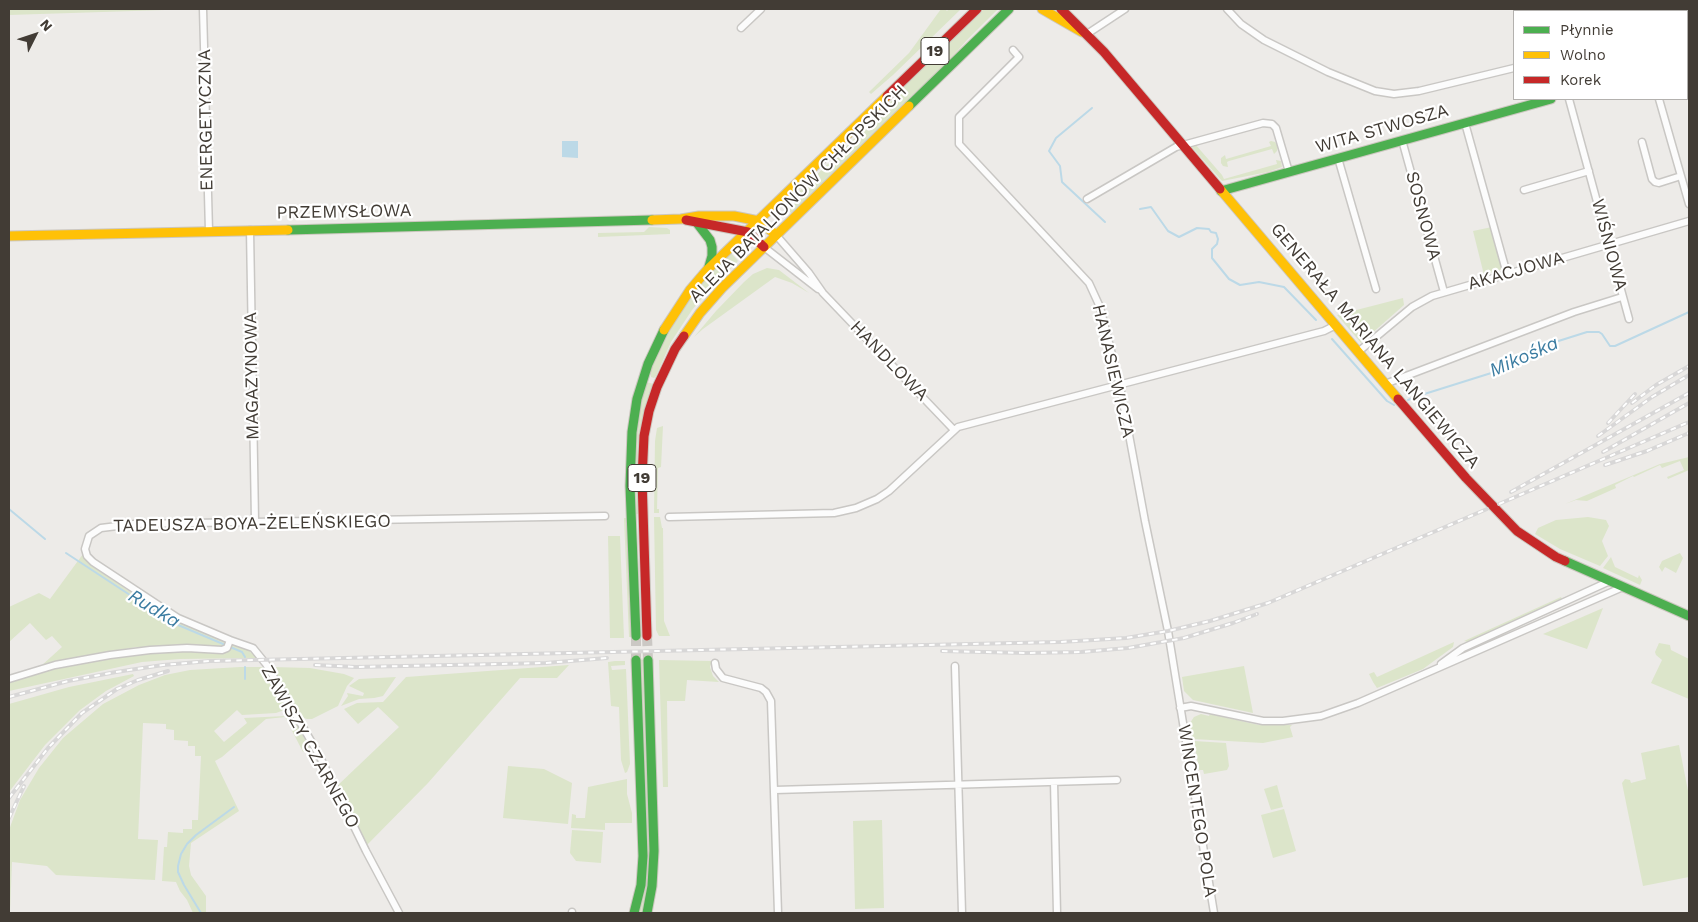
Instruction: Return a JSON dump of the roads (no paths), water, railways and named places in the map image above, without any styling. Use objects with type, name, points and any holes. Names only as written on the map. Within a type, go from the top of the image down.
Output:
[{"type":"street","name":"ENERGETYCZNA","points":[[203,9],[209,231]]},
{"type":"street","points":[[741,28],[761,9]]},
{"type":"street","name":"ALEJA BATALIONÓW CHŁOPSKICH","points":[[636,636],[630,466],[632,432],[637,399],[648,364],[664,330],[690,290],[708,270],[977,9]]},
{"type":"street","name":"ALEJA BATALIONÓW CHŁOPSKICH","points":[[647,636],[642,479],[644,436],[652,402],[668,362],[688,329],[722,288],[1009,9]]},
{"type":"street","name":"GENERAŁA MARIANA LANGIEWICZA","points":[[1042,9],[1086,34]]},
{"type":"street","name":"GENERAŁA MARIANA LANGIEWICZA","points":[[1061,9],[1104,52],[1466,478],[1517,531],[1556,557],[1689,616]]},
{"type":"street","points":[[1086,34],[1125,9]]},
{"type":"street","points":[[1227,9],[1241,24],[1264,40],[1328,72],[1376,91],[1394,94],[1419,91],[1513,68]]},
{"type":"street","name":"HANASIEWICZA","points":[[1013,50],[1019,57],[959,116],[959,144],[1089,283],[1095,294],[1104,319],[1120,386],[1167,626],[1180,708]]},
{"type":"street","name":"WITA STWOSZA","points":[[1221,190],[1547,100]]},
{"type":"street","name":"WIŚNIOWA","points":[[1569,100],[1629,319]]},
{"type":"street","points":[[1659,100],[1689,204]]},
{"type":"street","points":[[1087,199],[1183,144],[1268,122],[1276,128],[1289,172]]},
{"type":"street","points":[[1465,123],[1507,274]]},
{"type":"street","name":"SOSNOWA","points":[[1402,140],[1444,292]]},
{"type":"street","points":[[1642,142],[1652,179],[1655,182],[1659,183],[1681,176]]},
{"type":"street","points":[[1338,158],[1376,290]]},
{"type":"street","points":[[1524,190],[1589,171]]},
{"type":"street","name":"PRZEMYSŁOWA","points":[[9,236],[681,219],[699,216],[734,216],[759,221]]},
{"type":"street","name":"PRZEMYSŁOWA","points":[[681,219],[748,232]]},
{"type":"street","points":[[759,221],[776,235]]},
{"type":"street","name":"AKACJOWA","points":[[1358,352],[1419,302],[1444,292],[1689,221]]},
{"type":"street","points":[[697,223],[710,240],[712,247],[712,256],[708,270]]},
{"type":"street","name":"MAGAZYNOWA","points":[[250,230],[255,522]]},
{"type":"street","points":[[748,232],[764,247]]},
{"type":"street","name":"HANDLOWA","points":[[776,235],[809,273],[823,293]]},
{"type":"street","name":"HANDLOWA","points":[[764,247],[823,293],[954,430]]},
{"type":"street","points":[[1385,384],[1574,312],[1622,297]]},
{"type":"street","points":[[669,517],[834,513],[856,508],[872,502],[889,491],[954,430],[963,426],[1324,331],[1336,325]]},
{"type":"street","name":"TADEUSZA BOYA-ŻELEŃSKIEGO","points":[[229,643],[161,609],[93,562],[87,556],[85,545],[92,533],[104,527],[134,524],[605,516]]},
{"type":"street","points":[[1434,669],[1463,648],[1610,581]]},
{"type":"street","points":[[1180,708],[1191,706],[1264,721],[1295,720],[1321,716],[1341,710],[1623,587]]},
{"type":"street","name":"ZAWISZY CZARNEGO","points":[[9,678],[110,655],[175,648],[218,650],[229,643],[253,648],[266,664],[318,753],[366,851],[400,913]]},
{"type":"street","points":[[634,913],[641,885],[643,856],[636,660]]},
{"type":"street","points":[[647,913],[652,886],[654,851],[648,660]]},
{"type":"street","points":[[715,663],[716,669],[724,678],[761,688],[769,696],[772,709],[778,913]]},
{"type":"street","points":[[955,666],[962,913]]},
{"type":"street","name":"WINCENTEGO POLA","points":[[1180,708],[1214,913]]},
{"type":"street","points":[[774,790],[1117,780]]},
{"type":"street","points":[[1054,782],[1057,913]]},
{"type":"water","points":[[562,141],[578,141],[578,158],[562,157]]},
{"type":"waterway","name":"Mikośka","points":[[1092,108],[1056,138],[1049,151],[1060,166],[1062,182],[1105,222]]},
{"type":"waterway","name":"Mikośka","points":[[1140,209],[1151,207],[1168,231],[1179,237],[1197,228],[1209,229],[1211,232],[1216,233],[1218,239],[1217,244],[1212,249],[1212,258],[1229,279],[1240,285],[1259,282],[1284,287],[1316,320]]},
{"type":"waterway","name":"Mikośka","points":[[1408,400],[1504,369],[1530,350],[1587,332],[1599,332],[1610,346],[1615,346],[1689,312]]},
{"type":"waterway","name":"Mikośka","points":[[1332,339],[1387,401],[1394,405]]},
{"type":"waterway","name":"Rudka","points":[[9,509],[45,539]]},
{"type":"waterway","name":"Rudka","points":[[66,553],[171,622],[242,652],[245,657]]},
{"type":"waterway","name":"Rudka","points":[[245,667],[245,679]]},
{"type":"waterway","name":"Rudka","points":[[201,913],[178,872],[181,854],[196,835],[234,807]]},
{"type":"tunnel","points":[[636,636],[636,660]]},
{"type":"tunnel","points":[[647,636],[648,660]]},
{"type":"railway","points":[[1632,403],[1656,385],[1689,366]]},
{"type":"railway","points":[[1598,436],[1652,397],[1689,375]]},
{"type":"railway","points":[[1511,492],[1689,393]]},
{"type":"railway","points":[[1608,423],[1635,394]]},
{"type":"railway","points":[[1603,452],[1689,403]]},
{"type":"railway","points":[[1499,504],[1689,422]]},
{"type":"railway","points":[[1605,465],[1647,451],[1689,433]]},
{"type":"railway","points":[[9,697],[68,681],[116,672],[210,661],[1060,642],[1126,638],[1210,621],[1268,603],[1487,509]]},
{"type":"railway","points":[[942,651],[1026,653],[1081,652],[1128,648],[1184,638],[1257,614]]},
{"type":"railway","points":[[315,665],[356,667],[546,663],[607,658]]},
{"type":"railway","points":[[9,798],[48,748],[82,713],[117,689],[168,671]]},
{"type":"railway","points":[[9,818],[24,786]]}]
